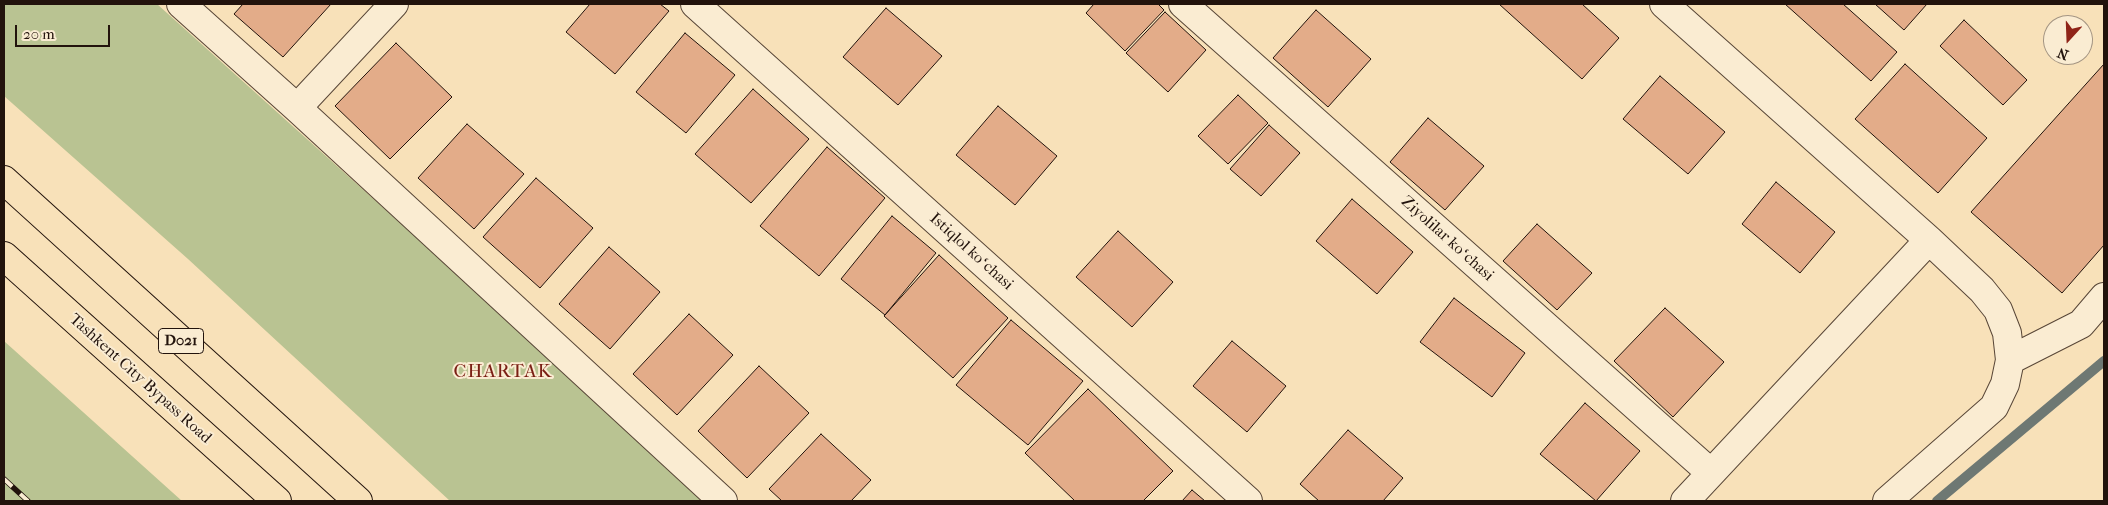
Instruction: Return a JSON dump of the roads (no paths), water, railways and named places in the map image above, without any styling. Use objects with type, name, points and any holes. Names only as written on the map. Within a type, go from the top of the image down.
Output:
[{"type":"highway","name":"D021","points":[[4,180],[358,501]]},
{"type":"highway","name":"Tashkent City Bypass Road","points":[[4,256],[277,501]]},
{"type":"street","points":[[181,4],[297,108],[723,501]]},
{"type":"street","points":[[297,108],[394,4]]},
{"type":"street","name":"Istiqlol koʻchasi","points":[[695,4],[1248,501]]},
{"type":"street","name":"Ziyolilar koʻchasi","points":[[1183,4],[1711,473]]},
{"type":"street","points":[[1664,4],[1929,240],[1982,290],[1998,310],[2007,333],[2010,360],[2005,384],[1994,407],[1888,501]]},
{"type":"street","points":[[1686,501],[1929,240]]},
{"type":"street","points":[[2010,360],[2080,324],[2104,297]]},
{"type":"waterway","points":[[1937,501],[2104,361]]},
{"type":"railway","points":[[4,479],[28,501]]},
{"type":"district","name":"CHARTAK","points":[[503,372]]}]
